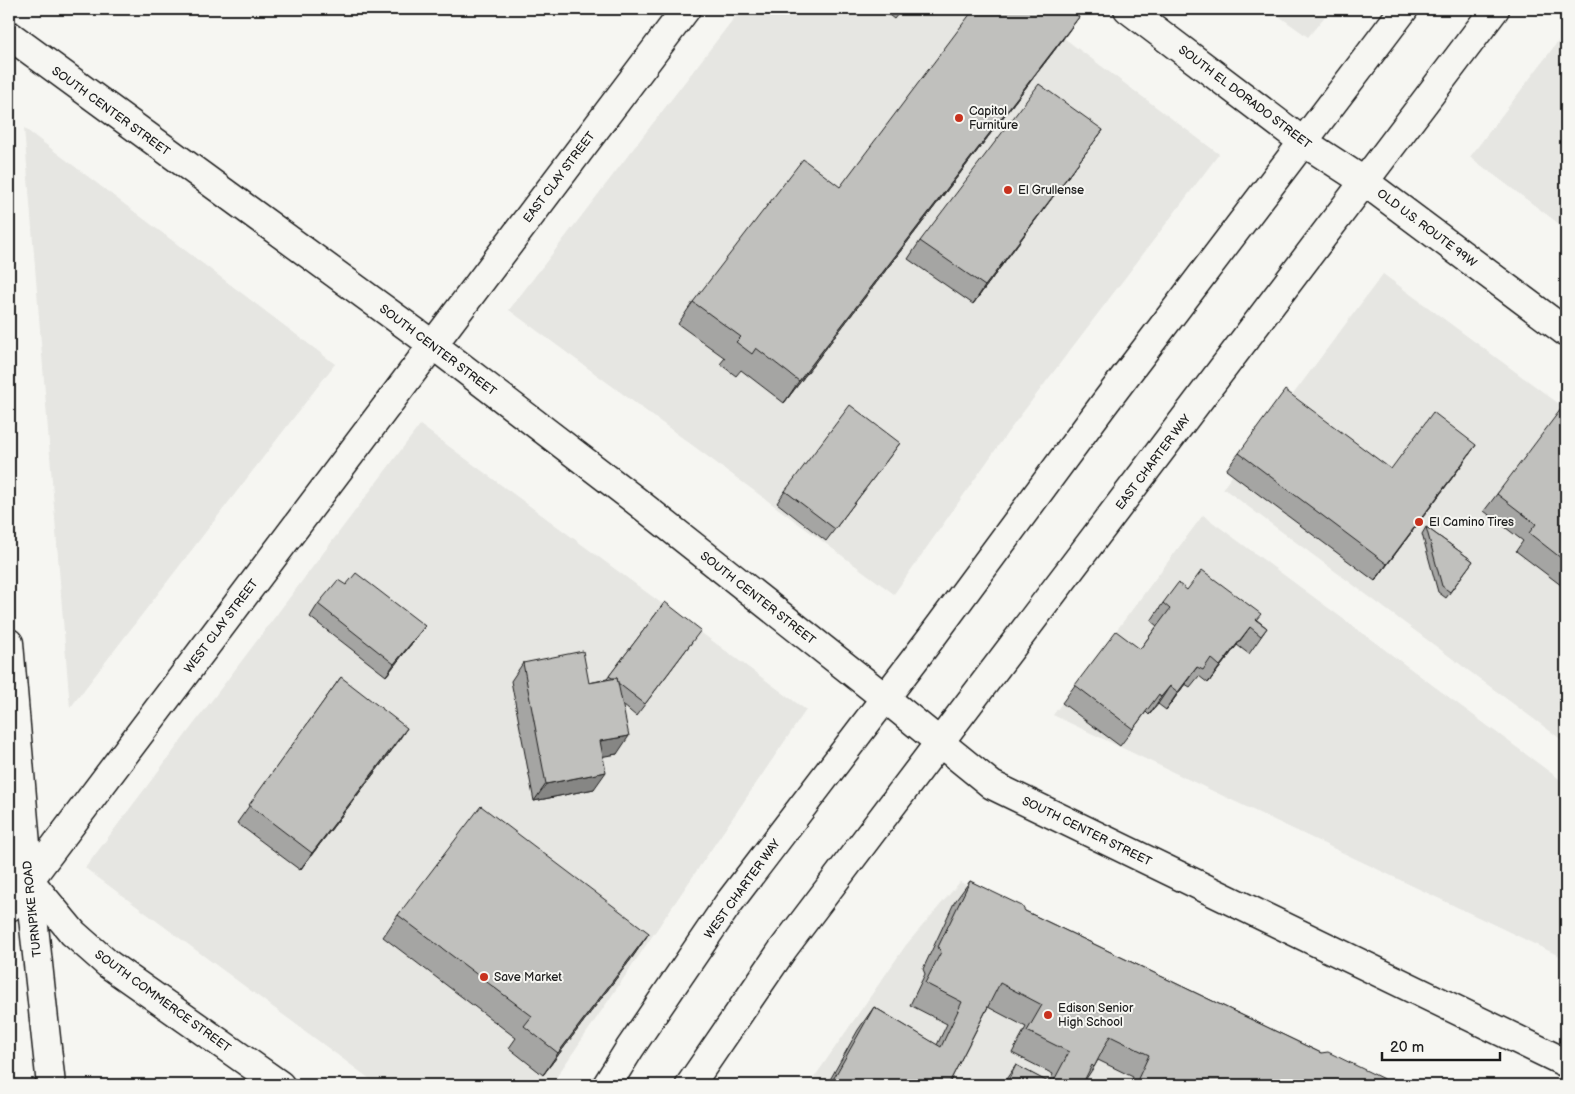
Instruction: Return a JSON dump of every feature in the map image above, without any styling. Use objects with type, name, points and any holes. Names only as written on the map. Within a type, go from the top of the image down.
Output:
[{"type":"main road","name":"EAST CLAY STREET","points":[[432,345],[686,9]]},
{"type":"main road","name":"SOUTH EL DORADO STREET","points":[[1128,9],[1302,141],[1365,182]]},
{"type":"main road","points":[[885,698],[1302,141],[1404,9]]},
{"type":"main road","name":"OLD U.S. ROUTE 99W","points":[[1495,9],[1365,182],[1566,332]]},
{"type":"main road","name":"SOUTH CENTER STREET","points":[[9,36],[432,345],[636,500],[992,785],[1566,1063]]},
{"type":"main road","name":"EAST CHARTER WAY","points":[[940,743],[1365,182]]},
{"type":"main road","name":"WEST CLAY STREET","points":[[9,907],[19,875],[432,345]]},
{"type":"main road","name":"TURNPIKE ROAD","points":[[9,643],[19,875],[51,1085]]},
{"type":"main road","name":"WEST CHARTER WAY","points":[[607,1085],[728,904],[885,698]]},
{"type":"main road","points":[[690,1085],[783,949],[940,743]]},
{"type":"main road","name":"SOUTH COMMERCE STREET","points":[[19,875],[73,933],[108,964],[280,1085]]},
{"type":"shaded area","points":[[741,9],[1025,9],[1219,154],[1008,432],[894,594],[509,310]]},
{"type":"shaded area","points":[[1269,9],[1331,9],[1308,37]]},
{"type":"shaded area","points":[[1566,31],[1566,229],[1470,157]]},
{"type":"shaded area","points":[[24,128],[335,364],[70,708]]},
{"type":"shaded area","points":[[1383,274],[1566,409],[1566,743],[1223,488]]},
{"type":"shaded area","points":[[420,425],[806,710],[551,1085],[378,1085],[85,868]]},
{"type":"shaded area","points":[[1203,515],[1566,784],[1566,959],[1053,715]]},
{"type":"shaded area","name":"Edison Senior High School","points":[[960,882],[1387,1085],[809,1085],[906,945]]},
{"type":"building","points":[[974,9],[1068,9],[1079,17],[799,381],[756,348],[752,354],[736,342],[741,337],[693,302],[803,159],[840,187]]},
{"type":"building","points":[[1039,84],[1103,130],[985,286],[920,241]]},
{"type":"building","points":[[1285,390],[1391,469],[1433,412],[1476,445],[1387,564],[1239,453]]},
{"type":"building","points":[[850,405],[900,443],[835,529],[785,491]]},
{"type":"building","points":[[1561,409],[1566,414],[1566,562],[1529,533],[1536,524],[1497,494]]},
{"type":"building","points":[[1426,527],[1473,561],[1450,592],[1442,586]]},
{"type":"building","points":[[1202,570],[1261,614],[1256,620],[1267,628],[1261,636],[1250,627],[1220,666],[1211,658],[1203,670],[1197,667],[1178,692],[1170,686],[1161,697],[1159,694],[1133,729],[1075,685],[1116,631],[1140,649],[1170,609],[1163,603],[1178,583],[1187,590]]},
{"type":"building","points":[[356,573],[425,626],[394,664],[318,604],[338,580],[346,585]]},
{"type":"building","points":[[665,602],[701,630],[645,704],[618,683],[617,678],[609,676]]},
{"type":"building","points":[[583,651],[589,683],[617,678],[629,736],[600,741],[606,772],[546,784],[523,663]]},
{"type":"building","points":[[341,677],[407,728],[312,853],[249,805]]},
{"type":"building","points":[[481,806],[649,933],[558,1053],[524,1026],[532,1016],[398,915]]},
{"type":"building","name":"Edison Senior High School","points":[[970,881],[1022,906],[1025,911],[1321,1053],[1328,1052],[1396,1085],[1139,1085],[1136,1083],[1149,1055],[1110,1036],[1082,1085],[1006,1085],[1016,1065],[1052,1084],[1069,1052],[1027,1031],[1042,1005],[1000,983],[948,1085],[830,1085],[874,1007],[941,1047],[962,1002],[925,983],[941,952],[938,947]]},
{"type":"place","name":"Capitol Furniture","points":[[959,118]]},
{"type":"place","name":"El Grullense","points":[[1008,190]]},
{"type":"place","name":"El Camino Tires","points":[[1419,522]]},
{"type":"place","name":"Save Market","points":[[484,977]]},
{"type":"place","name":"Edison Senior High School","points":[[1048,1015]]}]
